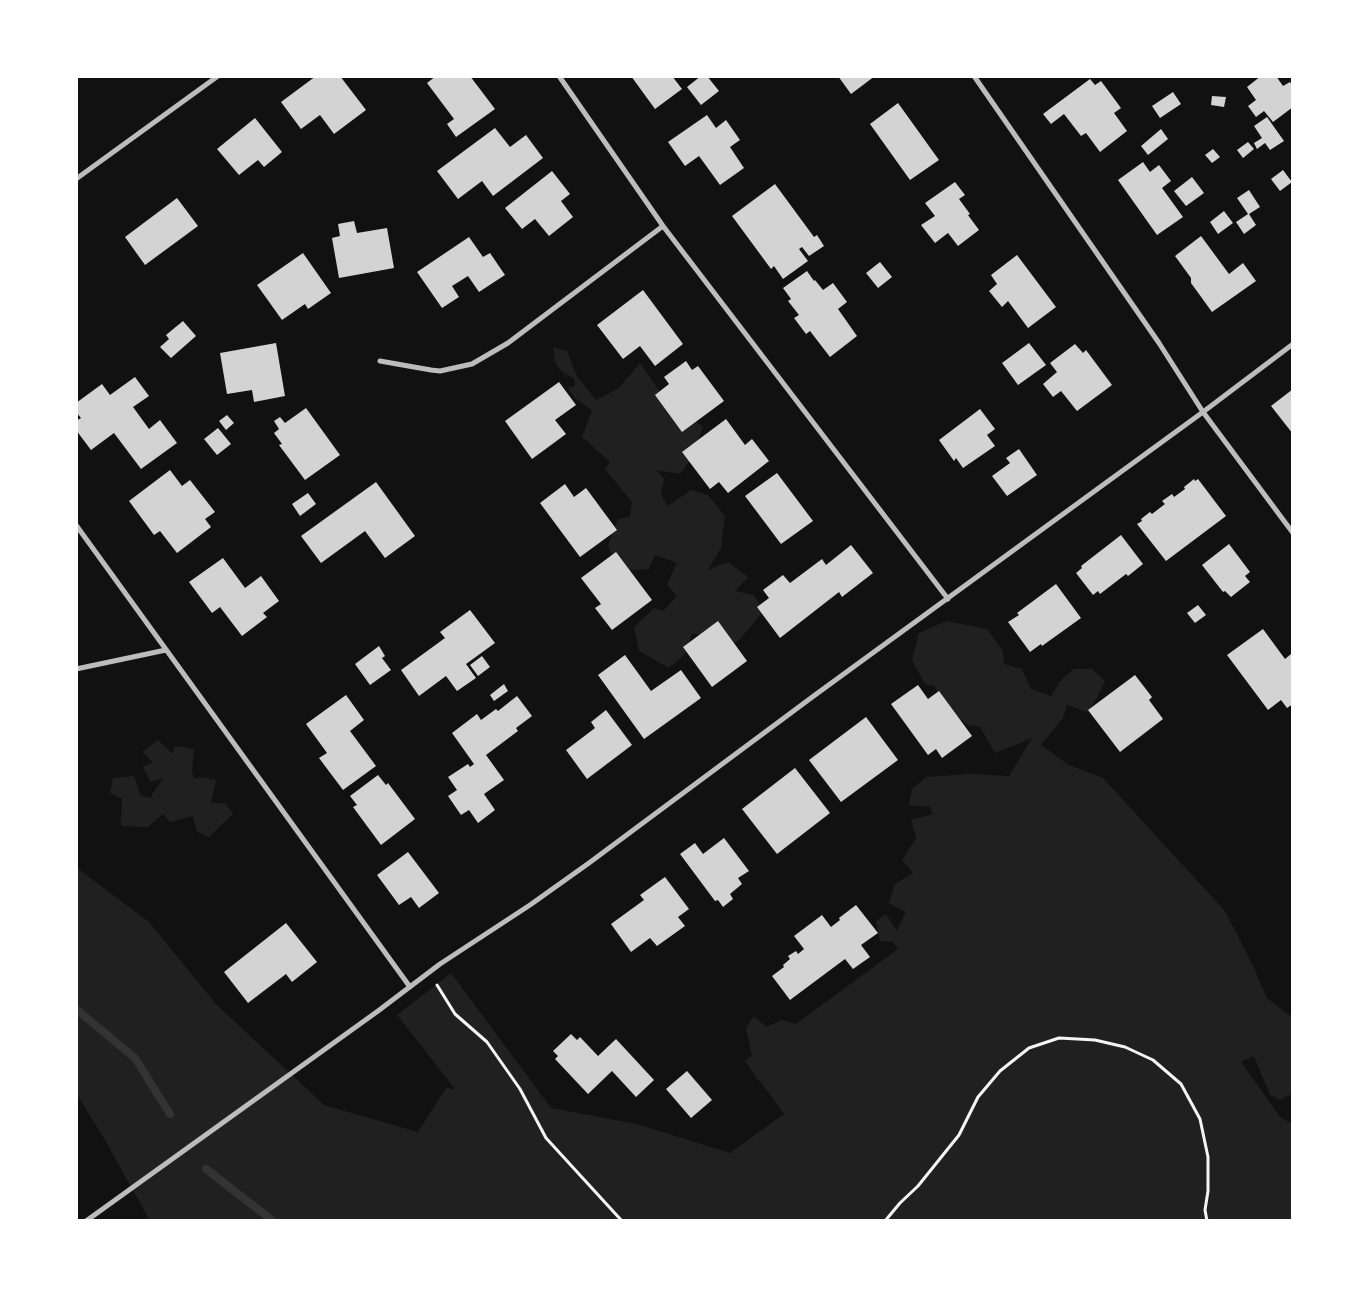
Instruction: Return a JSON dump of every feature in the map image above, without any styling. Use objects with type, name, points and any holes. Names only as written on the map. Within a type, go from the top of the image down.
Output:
[{"type":"street","points":[[76,179],[218,76]]},
{"type":"street","points":[[559,76],[663,226],[948,599]]},
{"type":"street","points":[[974,76],[1159,342],[1203,412],[1293,533]]},
{"type":"street","points":[[380,361],[440,371],[472,364],[508,343],[663,226]]},
{"type":"street","points":[[86,1221],[440,964],[530,905],[582,868],[1293,344]]},
{"type":"street","points":[[76,525],[410,987]]},
{"type":"street","points":[[76,669],[166,650]]},
{"type":"path","points":[[437,984],[455,1014],[487,1042],[520,1089],[546,1138],[622,1221]]},
{"type":"path","points":[[885,1221],[918,1186],[959,1135],[978,1096],[1000,1071],[1029,1048],[1059,1038],[1095,1040],[1125,1047],[1153,1060],[1181,1084],[1200,1119],[1208,1157],[1208,1191],[1205,1210],[1207,1221]]},
{"type":"shaded area","points":[[553,347],[567,351],[577,376],[596,400],[619,388],[640,363],[665,399],[703,427],[691,459],[680,474],[656,470],[664,479],[661,495],[668,506],[691,490],[708,495],[725,516],[721,548],[708,570],[728,562],[748,577],[735,591],[754,595],[764,611],[739,640],[729,647],[716,635],[692,634],[684,655],[669,668],[639,651],[634,627],[654,608],[663,611],[677,596],[667,585],[677,563],[655,555],[649,569],[617,571],[608,545],[618,519],[630,517],[632,502],[605,469],[610,462],[582,437],[592,410],[575,398],[568,388],[575,386],[574,378],[560,370],[556,363]]},
{"type":"shaded area","points":[[946,621],[987,629],[1003,651],[1004,664],[1022,669],[1031,689],[1051,696],[1062,679],[1074,669],[1092,669],[1105,681],[1097,698],[1087,712],[1067,705],[1063,718],[1041,745],[1069,765],[1103,778],[1225,911],[1267,998],[1293,1018],[1293,1089],[1290,1095],[1280,1100],[1270,1095],[1254,1056],[1241,1062],[1281,1118],[1293,1124],[1293,1221],[150,1221],[105,1140],[79,1098],[76,1097],[76,867],[149,922],[216,1004],[324,1105],[418,1132],[446,1088],[455,1089],[397,1015],[451,973],[551,1108],[637,1124],[730,1153],[784,1114],[760,1081],[756,1079],[745,1061],[752,1056],[746,1028],[754,1016],[766,1027],[782,1020],[796,1024],[898,949],[893,942],[880,941],[876,921],[886,914],[897,931],[906,912],[889,903],[895,884],[913,873],[902,860],[916,838],[911,820],[933,814],[930,807],[909,805],[912,789],[926,777],[971,774],[1009,776],[1032,738],[995,753],[980,727],[968,725],[940,703],[935,686],[925,684],[912,660],[919,633]]},
{"type":"shaded area","points":[[158,740],[172,753],[175,746],[194,749],[192,771],[194,779],[202,777],[216,780],[211,802],[226,804],[233,814],[209,837],[197,832],[193,816],[170,822],[163,814],[148,827],[121,826],[122,799],[110,793],[113,778],[134,776],[141,796],[152,798],[152,794],[164,778],[150,782],[143,767],[153,762],[142,752]]},
{"type":"building","points":[[316,76],[340,76],[366,110],[334,134],[320,115],[301,129],[281,102]]},
{"type":"building","points":[[436,76],[470,76],[495,109],[456,137],[447,124],[454,119],[427,83]]},
{"type":"building","points":[[631,76],[672,76],[682,89],[655,109]]},
{"type":"building","points":[[701,76],[707,76],[719,91],[701,105],[687,87]]},
{"type":"building","points":[[838,76],[875,76],[851,94]]},
{"type":"building","points":[[1261,76],[1276,76],[1283,86],[1290,82],[1293,86],[1293,107],[1273,122],[1264,111],[1256,117],[1248,106],[1256,100],[1247,87]]},
{"type":"building","points":[[1090,79],[1095,85],[1101,81],[1121,108],[1114,113],[1127,131],[1100,152],[1086,133],[1081,136],[1064,114],[1051,124],[1043,114]]},
{"type":"building","points":[[1173,92],[1181,104],[1160,118],[1152,106]]},
{"type":"building","points":[[1212,96],[1226,97],[1224,107],[1211,105]]},
{"type":"building","points":[[898,103],[939,160],[910,180],[870,124]]},
{"type":"building","points":[[707,115],[716,128],[726,120],[740,140],[730,147],[744,168],[720,185],[699,156],[685,166],[668,142]]},
{"type":"building","points":[[1267,117],[1284,141],[1270,150],[1265,143],[1257,149],[1254,143],[1262,138],[1254,126]]},
{"type":"building","points":[[255,118],[282,152],[264,167],[258,160],[239,175],[217,149]]},
{"type":"building","points":[[495,128],[510,147],[526,135],[543,158],[493,196],[482,181],[458,199],[437,171]]},
{"type":"building","points":[[1161,129],[1168,139],[1148,155],[1141,146]]},
{"type":"building","points":[[1248,142],[1254,149],[1243,158],[1237,150]]},
{"type":"building","points":[[1213,149],[1220,157],[1212,163],[1205,155]]},
{"type":"building","points":[[1143,162],[1150,172],[1159,165],[1171,181],[1162,188],[1183,217],[1157,235],[1118,180]]},
{"type":"building","points":[[1283,170],[1292,182],[1280,191],[1271,179]]},
{"type":"building","points":[[552,171],[570,194],[561,201],[573,217],[549,236],[535,219],[522,229],[505,208]]},
{"type":"building","points":[[1192,177],[1204,193],[1186,206],[1174,191]]},
{"type":"building","points":[[955,182],[965,195],[959,199],[979,230],[958,246],[948,233],[935,243],[921,225],[935,216],[925,203]]},
{"type":"building","points":[[775,184],[814,237],[817,235],[824,246],[809,256],[802,247],[799,249],[808,261],[783,279],[774,266],[771,269],[732,216]]},
{"type":"building","points":[[1249,190],[1260,207],[1249,214],[1256,225],[1244,234],[1236,222],[1248,214],[1237,198]]},
{"type":"building","points":[[177,198],[198,226],[145,265],[125,237]]},
{"type":"building","points":[[1224,211],[1233,223],[1218,234],[1210,222]]},
{"type":"building","points":[[354,221],[357,233],[387,228],[394,268],[339,278],[332,238],[340,236],[338,224]]},
{"type":"building","points":[[1201,236],[1229,274],[1243,263],[1256,281],[1212,312],[1191,283],[1191,278],[1175,256]]},
{"type":"building","points":[[469,237],[483,257],[490,253],[505,275],[479,292],[468,276],[452,286],[459,297],[442,308],[417,272]]},
{"type":"building","points":[[303,253],[331,293],[308,309],[305,304],[282,320],[257,285]]},
{"type":"building","points":[[1017,255],[1056,307],[1028,328],[1008,301],[1002,307],[989,291],[997,284],[991,275]]},
{"type":"building","points":[[880,262],[892,277],[878,288],[866,273]]},
{"type":"building","points":[[807,271],[823,290],[833,283],[847,302],[838,309],[857,336],[830,357],[810,331],[806,334],[794,318],[799,315],[788,301],[791,299],[783,288]]},
{"type":"building","points":[[643,290],[683,344],[655,366],[640,346],[623,359],[597,325]]},
{"type":"building","points":[[183,321],[196,336],[171,358],[160,347],[169,339],[166,335]]},
{"type":"building","points":[[276,343],[285,396],[254,402],[252,390],[227,394],[220,353]]},
{"type":"building","points":[[1029,343],[1046,365],[1018,385],[1002,363]]},
{"type":"building","points":[[1075,344],[1083,353],[1086,350],[1112,385],[1077,411],[1061,391],[1053,397],[1043,384],[1057,372],[1050,363]]},
{"type":"building","points":[[686,361],[692,370],[698,366],[724,401],[682,432],[655,395],[669,384],[664,377]]},
{"type":"building","points":[[135,377],[149,396],[133,407],[149,429],[160,420],[177,443],[141,469],[114,433],[91,450],[76,430],[76,421],[81,418],[76,412],[76,403],[102,384],[110,395]]},
{"type":"building","points":[[559,382],[576,405],[555,420],[566,434],[532,459],[505,421]]},
{"type":"building","points":[[1293,389],[1293,434],[1271,406]]},
{"type":"building","points":[[306,408],[340,455],[305,480],[279,445],[282,444],[274,433],[279,429],[274,421],[280,417],[285,423]]},
{"type":"building","points":[[980,409],[995,429],[987,435],[995,446],[963,468],[956,458],[954,461],[939,440]]},
{"type":"building","points":[[227,415],[234,423],[226,430],[219,421]]},
{"type":"building","points":[[726,419],[745,445],[752,439],[769,461],[728,493],[719,482],[710,489],[682,452]]},
{"type":"building","points":[[218,428],[231,444],[217,455],[204,439]]},
{"type":"building","points":[[1019,449],[1037,475],[1007,496],[992,476],[1010,463],[1006,458]]},
{"type":"building","points":[[170,470],[182,486],[190,480],[215,512],[205,519],[211,527],[177,553],[160,531],[154,535],[129,501]]},
{"type":"building","points":[[777,473],[813,521],[781,544],[745,496]]},
{"type":"building","points":[[1194,479],[1195,481],[1198,479],[1226,516],[1166,561],[1137,524],[1150,512],[1152,514],[1165,504],[1162,501],[1172,494],[1174,497]]},
{"type":"building","points":[[376,482],[415,536],[385,558],[365,531],[321,563],[301,536]]},
{"type":"building","points":[[565,484],[574,497],[586,488],[617,530],[580,557],[540,503]]},
{"type":"building","points":[[308,493],[316,504],[300,516],[292,504]]},
{"type":"building","points":[[1121,535],[1143,564],[1128,576],[1126,574],[1100,594],[1098,591],[1093,595],[1076,573],[1082,568],[1081,566]]},
{"type":"building","points":[[1229,544],[1250,572],[1245,576],[1250,582],[1231,597],[1225,591],[1223,592],[1202,565]]},
{"type":"building","points":[[851,545],[873,573],[842,597],[839,592],[780,638],[757,607],[769,598],[763,590],[783,575],[790,583],[822,559],[826,565]]},
{"type":"building","points":[[616,552],[652,600],[612,630],[595,608],[601,604],[581,578]]},
{"type":"building","points":[[223,558],[245,588],[261,576],[279,601],[263,613],[267,617],[242,636],[220,607],[212,613],[189,582]]},
{"type":"building","points":[[1056,584],[1081,618],[1042,646],[1041,644],[1030,652],[1008,622]]},
{"type":"building","points":[[1198,605],[1206,615],[1195,623],[1187,613]]},
{"type":"building","points":[[470,610],[495,643],[466,664],[476,678],[457,691],[446,676],[419,696],[401,670],[445,638],[440,632]]},
{"type":"building","points":[[718,621],[747,661],[712,687],[683,647]]},
{"type":"building","points":[[1263,629],[1285,659],[1291,654],[1293,656],[1293,704],[1287,708],[1281,700],[1268,710],[1227,655]]},
{"type":"building","points":[[379,646],[385,656],[382,658],[391,670],[370,685],[355,664]]},
{"type":"building","points":[[625,655],[651,691],[681,670],[701,698],[644,739],[598,675]]},
{"type":"building","points":[[482,656],[490,667],[478,676],[470,665]]},
{"type":"building","points":[[1135,675],[1152,697],[1149,700],[1163,719],[1120,752],[1088,710]]},
{"type":"building","points":[[504,684],[508,691],[494,701],[490,695]]},
{"type":"building","points":[[918,685],[928,699],[939,691],[972,736],[942,758],[936,749],[928,755],[891,704]]},
{"type":"building","points":[[346,695],[364,720],[350,731],[376,766],[343,790],[319,758],[327,753],[306,724]]},
{"type":"building","points":[[517,696],[532,716],[516,728],[518,731],[486,755],[504,780],[484,794],[495,810],[478,823],[469,810],[461,815],[448,796],[457,790],[448,777],[468,764],[470,767],[474,764],[452,733],[477,714],[481,720],[496,709],[498,711]]},
{"type":"building","points":[[606,710],[632,745],[587,779],[566,750],[595,728],[591,722]]},
{"type":"building","points":[[866,717],[898,760],[841,802],[809,760]]},
{"type":"building","points":[[795,768],[830,813],[777,854],[742,809]]},
{"type":"building","points":[[378,775],[386,785],[388,783],[415,819],[381,845],[353,807],[357,805],[350,796]]},
{"type":"building","points":[[724,838],[749,871],[738,878],[742,884],[730,894],[733,899],[723,907],[718,900],[715,901],[680,854],[695,843],[703,854]]},
{"type":"building","points":[[408,852],[439,893],[419,908],[411,897],[399,905],[377,875]]},
{"type":"building","points":[[665,877],[689,909],[678,917],[685,926],[657,946],[650,938],[631,952],[611,924],[644,900],[640,895]]},
{"type":"building","points":[[856,905],[878,933],[861,945],[870,957],[853,969],[845,959],[790,1000],[772,976],[784,967],[783,965],[790,959],[788,956],[796,951],[798,954],[804,949],[794,936],[822,915],[831,927]]},
{"type":"building","points":[[286,923],[317,962],[292,982],[286,974],[248,1003],[224,972]]},
{"type":"building","points":[[571,1034],[577,1040],[580,1037],[598,1056],[616,1039],[654,1080],[636,1097],[612,1071],[588,1094],[555,1059],[558,1056],[553,1051]]},
{"type":"building","points":[[687,1071],[712,1100],[691,1118],[666,1089]]},
{"type":"waterway","points":[[76,1009],[135,1058],[170,1114]]},
{"type":"waterway","points":[[206,1169],[273,1221]]}]
